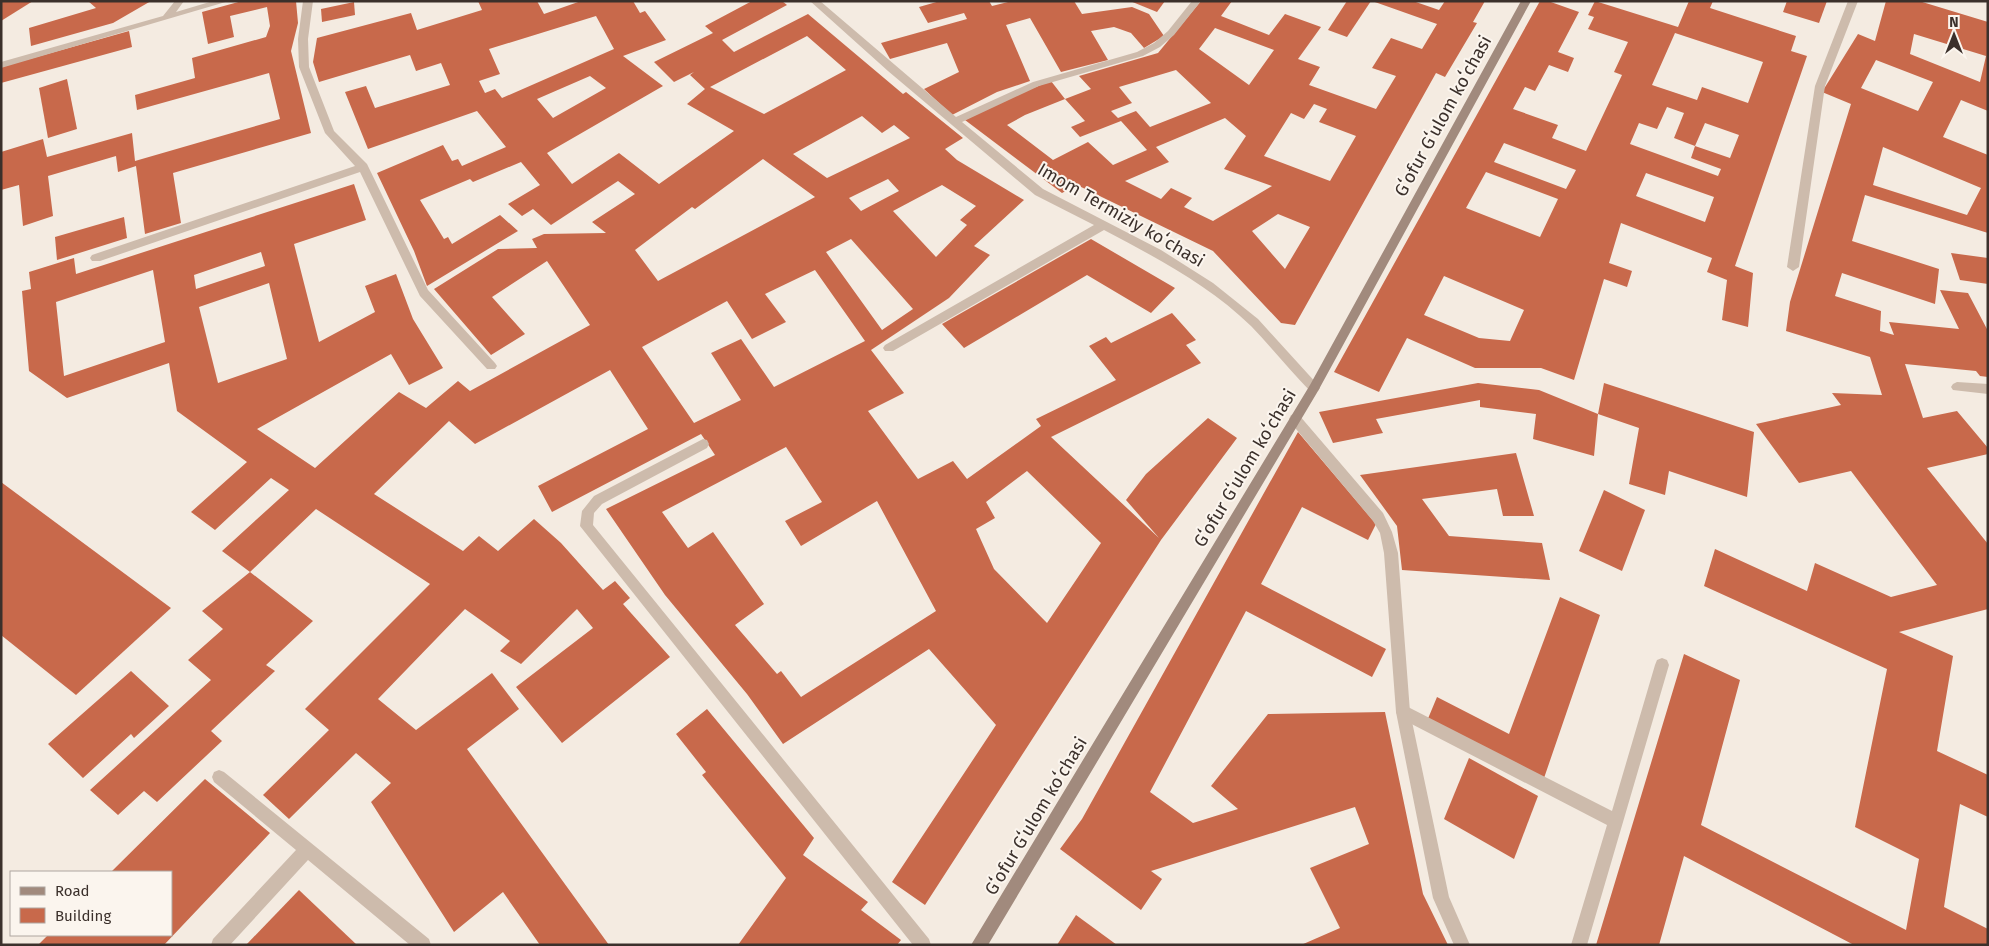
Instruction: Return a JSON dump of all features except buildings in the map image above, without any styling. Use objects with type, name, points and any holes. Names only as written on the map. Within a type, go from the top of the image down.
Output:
[{"type":"street","points":[[167,17],[180,1]]},
{"type":"street","points":[[1,64],[226,1]]},
{"type":"street","points":[[308,1],[303,40],[304,67],[330,133],[362,167],[424,293],[491,366]]},
{"type":"street","name":"Imom Termiziy koʻchasi","points":[[814,1],[1038,192],[1157,253],[1209,286],[1254,322],[1314,388]]},
{"type":"street","points":[[954,122],[1036,84],[1140,54],[1157,45],[1171,34],[1197,1]]},
{"type":"street","name":"Gʻofur Gʻulom koʻchasi","points":[[979,945],[1314,388],[1526,1]]},
{"type":"street","points":[[1793,267],[1820,86],[1853,1]]},
{"type":"street","points":[[96,258],[362,167]]},
{"type":"street","points":[[889,348],[1104,225]]},
{"type":"street","points":[[1957,387],[1988,389]]},
{"type":"street","points":[[1295,420],[1378,517],[1386,532],[1391,553],[1403,712],[1441,898],[1462,945]]},
{"type":"street","points":[[702,444],[598,500],[588,510],[586,526],[923,945]]},
{"type":"street","points":[[1579,945],[1662,665]]},
{"type":"street","points":[[1403,712],[1616,821]]},
{"type":"street","points":[[219,777],[423,945]]},
{"type":"street","points":[[219,945],[306,850]]}]
